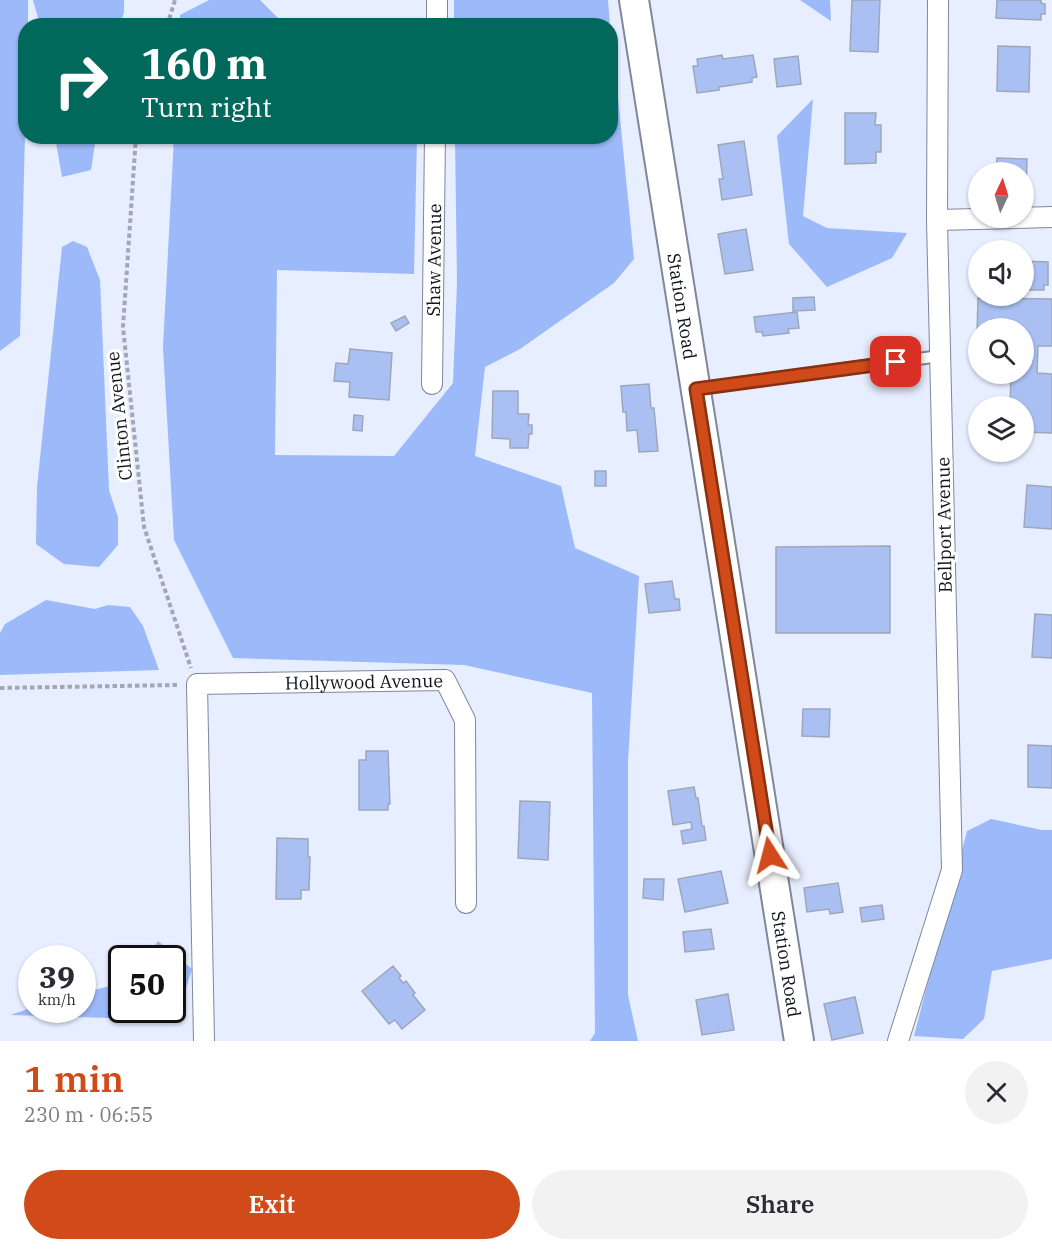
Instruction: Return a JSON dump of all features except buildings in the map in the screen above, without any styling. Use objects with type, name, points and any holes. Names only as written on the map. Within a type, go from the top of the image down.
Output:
[{"type":"main road","name":"Station Road","points":[[634,0],[799,1041]]},
{"type":"street","points":[[437,0],[437,18]]},
{"type":"street","name":"Bellport Avenue","points":[[898,1041],[952,870],[937,220],[938,0]]},
{"type":"street","name":"Shaw Avenue","points":[[432,384],[435,144]]},
{"type":"street","points":[[937,220],[1052,218]]},
{"type":"street","name":"Hollywood Avenue","points":[[197,684],[445,680],[465,720],[466,903]]},
{"type":"street","points":[[197,684],[204,1041]]},
{"type":"lane","points":[[696,389],[940,356]]},
{"type":"path","points":[[169,18],[175,0]]},
{"type":"path","name":"Clinton Avenue","points":[[135,144],[123,327],[144,527],[197,684]]},
{"type":"path","points":[[0,688],[197,684]]},
{"type":"shaded area","points":[[0,0],[28,0],[28,18],[18,18],[18,144],[25,144],[20,336],[0,351]]},
{"type":"shaded area","points":[[33,0],[124,0],[122,18],[38,18]]},
{"type":"shaded area","points":[[209,0],[260,0],[278,18],[180,18],[180,15]]},
{"type":"shaded area","points":[[454,0],[608,0],[609,18],[454,18]]},
{"type":"shaded area","points":[[800,0],[830,0],[831,21]]},
{"type":"shaded area","points":[[618,98],[634,259],[614,283],[520,349],[485,367],[475,456],[561,486],[575,548],[639,576],[628,761],[628,995],[638,1041],[590,1041],[595,1033],[592,693],[464,665],[233,658],[174,540],[163,347],[174,144],[417,144],[414,274],[277,270],[275,455],[394,456],[453,383],[457,283],[455,144],[618,144]]},
{"type":"shaded area","points":[[813,99],[803,216],[827,228],[907,233],[892,258],[827,287],[789,244],[777,136]]},
{"type":"shaded area","points":[[56,144],[95,144],[91,170],[62,177]]},
{"type":"shaded area","points":[[73,241],[87,247],[100,280],[109,490],[118,517],[118,545],[99,567],[64,564],[36,544],[37,487],[62,247]]},
{"type":"shaded area","points":[[46,600],[95,609],[108,605],[130,607],[143,626],[159,670],[0,675],[0,633],[5,624]]},
{"type":"shaded area","points":[[991,819],[1052,830],[1052,959],[992,971],[984,1019],[963,1039],[914,1036],[967,831]]},
{"type":"shaded area","points":[[186,964],[192,969],[186,988]]},
{"type":"shaded area","points":[[108,986],[108,1018],[96,1018],[96,990]]},
{"type":"route","points":[[770,855],[696,389],[896,362]]}]
